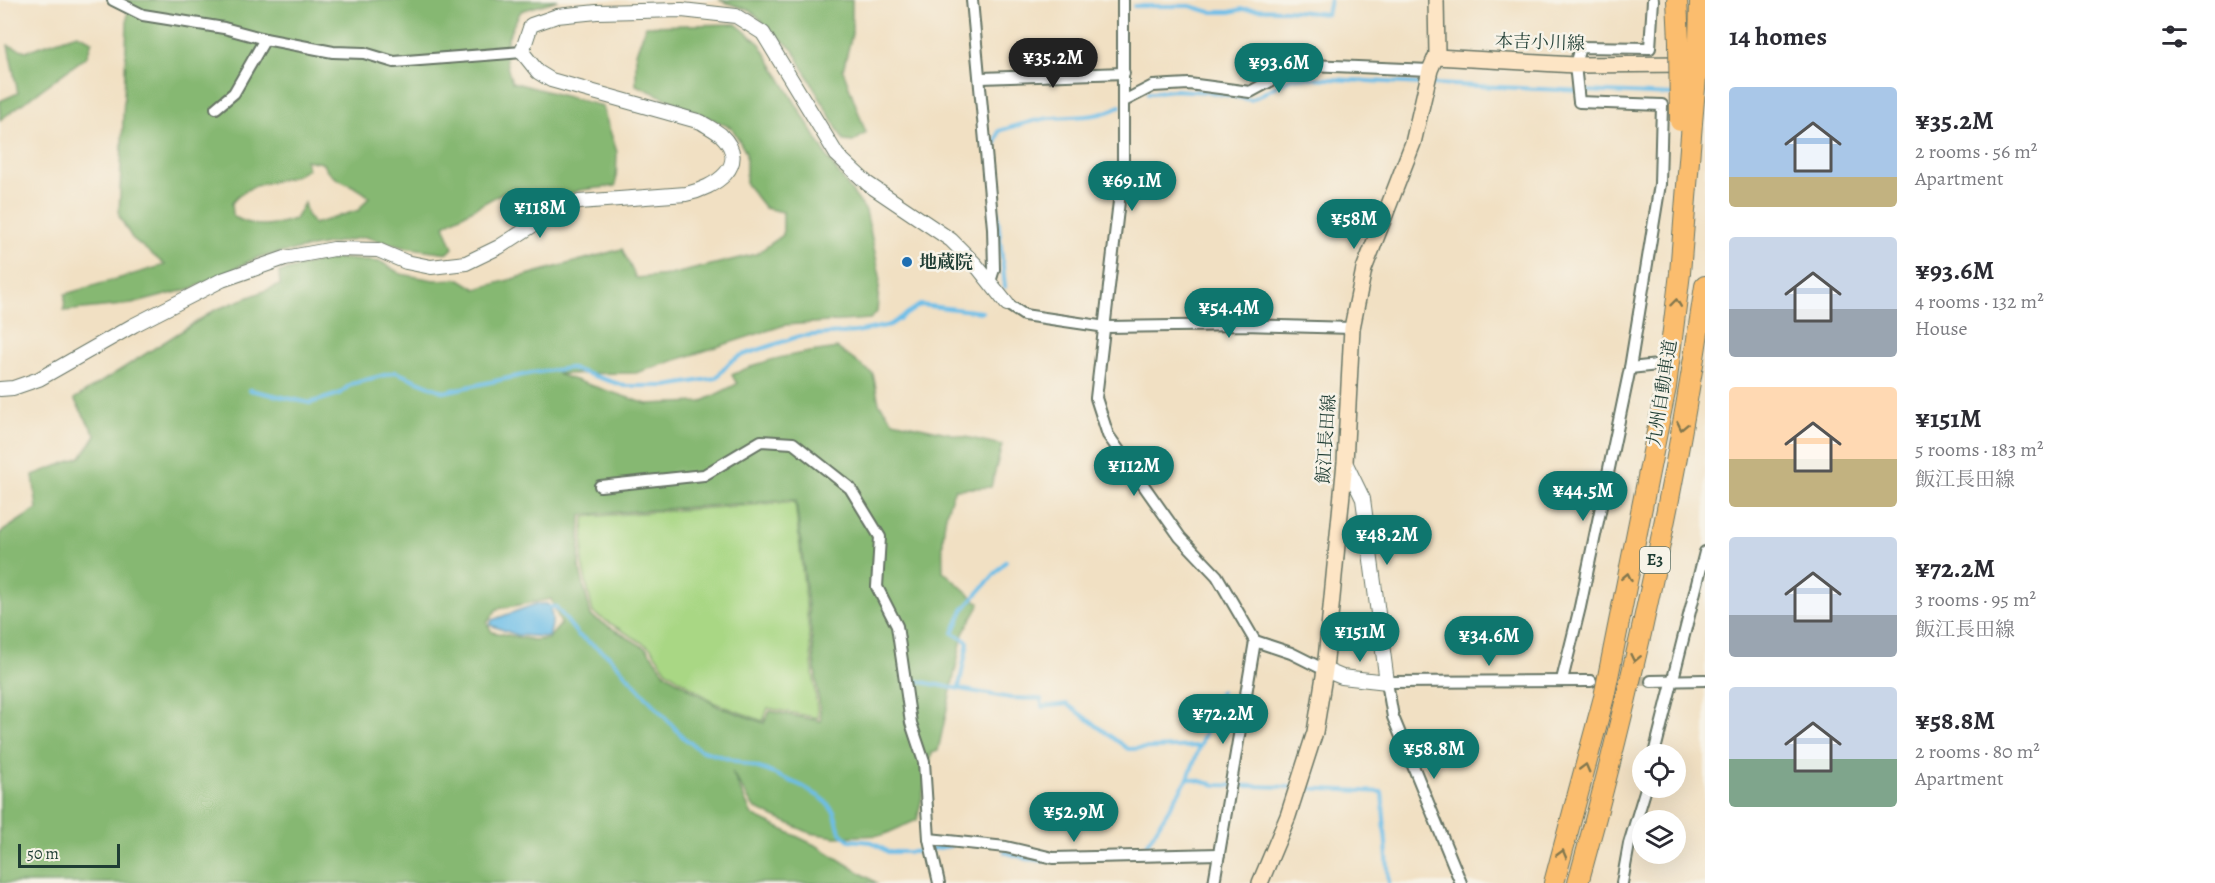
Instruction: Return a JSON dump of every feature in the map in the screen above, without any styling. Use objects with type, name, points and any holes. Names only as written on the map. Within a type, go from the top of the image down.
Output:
[{"type":"highway","points":[[1677,0],[1689,42]]},
{"type":"highway","name":"九州自動車道","points":[[1554,883],[1604,697],[1663,398],[1680,273],[1689,42],[1700,0]]},
{"type":"highway","name":"九州自動車道","points":[[1578,883],[1631,679],[1690,389],[1705,286]]},
{"type":"main road","name":"飯江長田線","points":[[1260,883],[1288,816],[1315,732],[1325,670],[1345,462],[1352,328],[1364,269],[1413,143],[1433,63],[1436,0]]},
{"type":"main road","name":"本吉小川線","points":[[1433,63],[1705,64]]},
{"type":"main road","name":"本吉小川線","points":[[1642,63],[1685,74],[1705,75]]},
{"type":"street","points":[[112,0],[143,15],[224,28],[265,39],[333,52],[364,53],[394,62],[522,52]]},
{"type":"street","points":[[972,0],[981,78],[993,228],[994,269],[990,282]]},
{"type":"street","points":[[1123,0],[1123,167],[1096,398],[1108,435],[1180,537],[1217,576],[1255,641],[1214,883]]},
{"type":"street","points":[[1653,0],[1650,48],[1580,47],[1575,65],[1579,102],[1705,105]]},
{"type":"street","points":[[522,52],[531,25],[557,16],[597,12],[682,10],[736,16],[763,33],[826,139],[852,171],[951,240],[990,282],[1006,304],[1024,315],[1106,327],[1244,325],[1352,328]]},
{"type":"street","points":[[216,108],[234,93],[265,39]]},
{"type":"street","points":[[0,389],[13,388],[39,379],[134,325],[222,280],[285,258],[334,249],[378,250],[406,262],[431,267],[466,263],[499,247],[544,218],[579,202],[702,191],[729,173],[732,159],[730,149],[721,136],[701,122],[551,80],[538,72],[522,52]]},
{"type":"street","points":[[1124,101],[1153,87],[1170,85],[1189,84],[1250,92],[1291,70],[1309,65],[1433,63]]},
{"type":"street","points":[[981,78],[1124,73]]},
{"type":"street","points":[[1562,680],[1580,607],[1630,368],[1660,184],[1662,105]]},
{"type":"street","points":[[1630,368],[1658,365]]},
{"type":"street","points":[[600,486],[704,475],[760,441],[793,442],[850,488],[880,537],[877,587],[897,626],[911,723],[924,762],[929,839],[939,883]]},
{"type":"street","points":[[1345,462],[1363,499],[1393,717],[1461,883]]},
{"type":"street","points":[[1656,744],[1672,681],[1703,578],[1705,552]]},
{"type":"street","points":[[1255,641],[1291,653],[1342,677],[1387,682],[1591,681]]},
{"type":"street","points":[[1651,681],[1705,681]]},
{"type":"street","points":[[1622,883],[1629,844],[1643,798]]},
{"type":"street","points":[[929,839],[1006,847],[1053,858],[1219,854]]},
{"type":"green space","points":[[128,0],[558,0],[521,11],[506,45],[506,61],[512,82],[602,106],[617,152],[616,186],[580,190],[521,213],[504,192],[444,225],[453,248],[448,253],[403,247],[365,237],[259,257],[193,288],[132,304],[64,311],[65,294],[165,265],[132,238],[119,216]],"holes":[[[305,160],[322,163],[333,176],[369,197],[359,210],[314,224],[307,215],[304,203],[295,219],[279,223],[256,225],[233,216],[232,203],[240,194],[259,185],[299,174],[308,169]]]},
{"type":"green space","points":[[719,0],[852,0],[852,34],[843,70],[866,133],[853,142],[844,141],[793,50],[751,11]]},
{"type":"green space","points":[[736,24],[760,44],[831,163],[866,211],[880,276],[877,312],[870,319],[785,325],[636,373],[557,374],[647,404],[701,402],[737,384],[732,375],[744,369],[783,357],[837,348],[873,374],[879,403],[893,421],[1002,445],[991,487],[955,489],[945,519],[943,571],[980,604],[963,634],[938,751],[932,753],[917,820],[883,835],[836,837],[810,833],[754,808],[732,772],[752,815],[819,847],[877,883],[0,883],[0,533],[37,509],[33,475],[81,457],[96,436],[74,399],[215,310],[280,285],[279,272],[334,258],[381,262],[401,274],[434,280],[460,279],[476,289],[622,249],[636,278],[670,275],[756,254],[783,235],[783,212],[765,208],[746,184],[746,153],[732,128],[636,85],[636,53],[646,26]],"holes":[[[796,500],[821,721],[770,711],[764,723],[717,706],[666,674],[647,649],[591,616],[579,566],[581,515]],[[551,599],[561,624],[548,639],[533,640],[492,632],[487,623],[497,609]]]},
{"type":"green space","points":[[77,34],[92,41],[87,56],[0,120],[0,101],[18,93],[8,45],[26,51]]},
{"type":"green space","points":[[795,502],[818,718],[768,708],[763,721],[715,703],[667,671],[651,648],[593,613],[582,564],[584,517]]},
{"type":"water","points":[[536,604],[547,604],[551,611],[552,625],[548,637],[517,635],[490,625],[492,620]]},
{"type":"waterway","points":[[1134,6],[1190,6],[1210,12],[1230,12],[1243,9],[1327,14],[1330,0]]},
{"type":"waterway","points":[[1148,93],[1173,90],[1210,92],[1251,100],[1293,77],[1424,84]]},
{"type":"waterway","points":[[1432,84],[1673,95]]},
{"type":"waterway","points":[[1005,287],[992,160],[999,131],[1044,119],[1095,115],[1120,106]]},
{"type":"waterway","points":[[250,390],[310,403],[339,394],[351,384],[396,372],[444,392],[532,373],[570,368],[625,386],[667,386],[716,378],[730,362],[740,356],[800,336],[856,332],[890,325],[920,305],[982,312]]},
{"type":"waterway","points":[[959,687],[968,642],[953,633],[963,610],[1006,561]]},
{"type":"waterway","points":[[550,607],[556,607],[578,635],[608,655],[684,738],[700,750],[765,770],[802,786],[823,799],[834,812],[840,832],[849,840],[872,842],[888,852],[914,852],[950,846]]},
{"type":"waterway","points":[[916,681],[1010,698],[1041,699],[1042,707],[1067,704],[1128,749],[1200,746],[1188,778]]},
{"type":"waterway","points":[[1200,746],[1221,691]]},
{"type":"waterway","points":[[1127,851],[1144,849],[1188,778],[1216,785],[1292,787]]},
{"type":"waterway","points":[[1303,788],[1382,792],[1389,883]]},
{"type":"waterway","points":[[1005,852],[1027,859],[1044,861]]},
{"type":"tunnel","points":[[1591,681],[1651,681]]},
{"type":"place","name":"地蔵院","points":[[907,262]]}]
